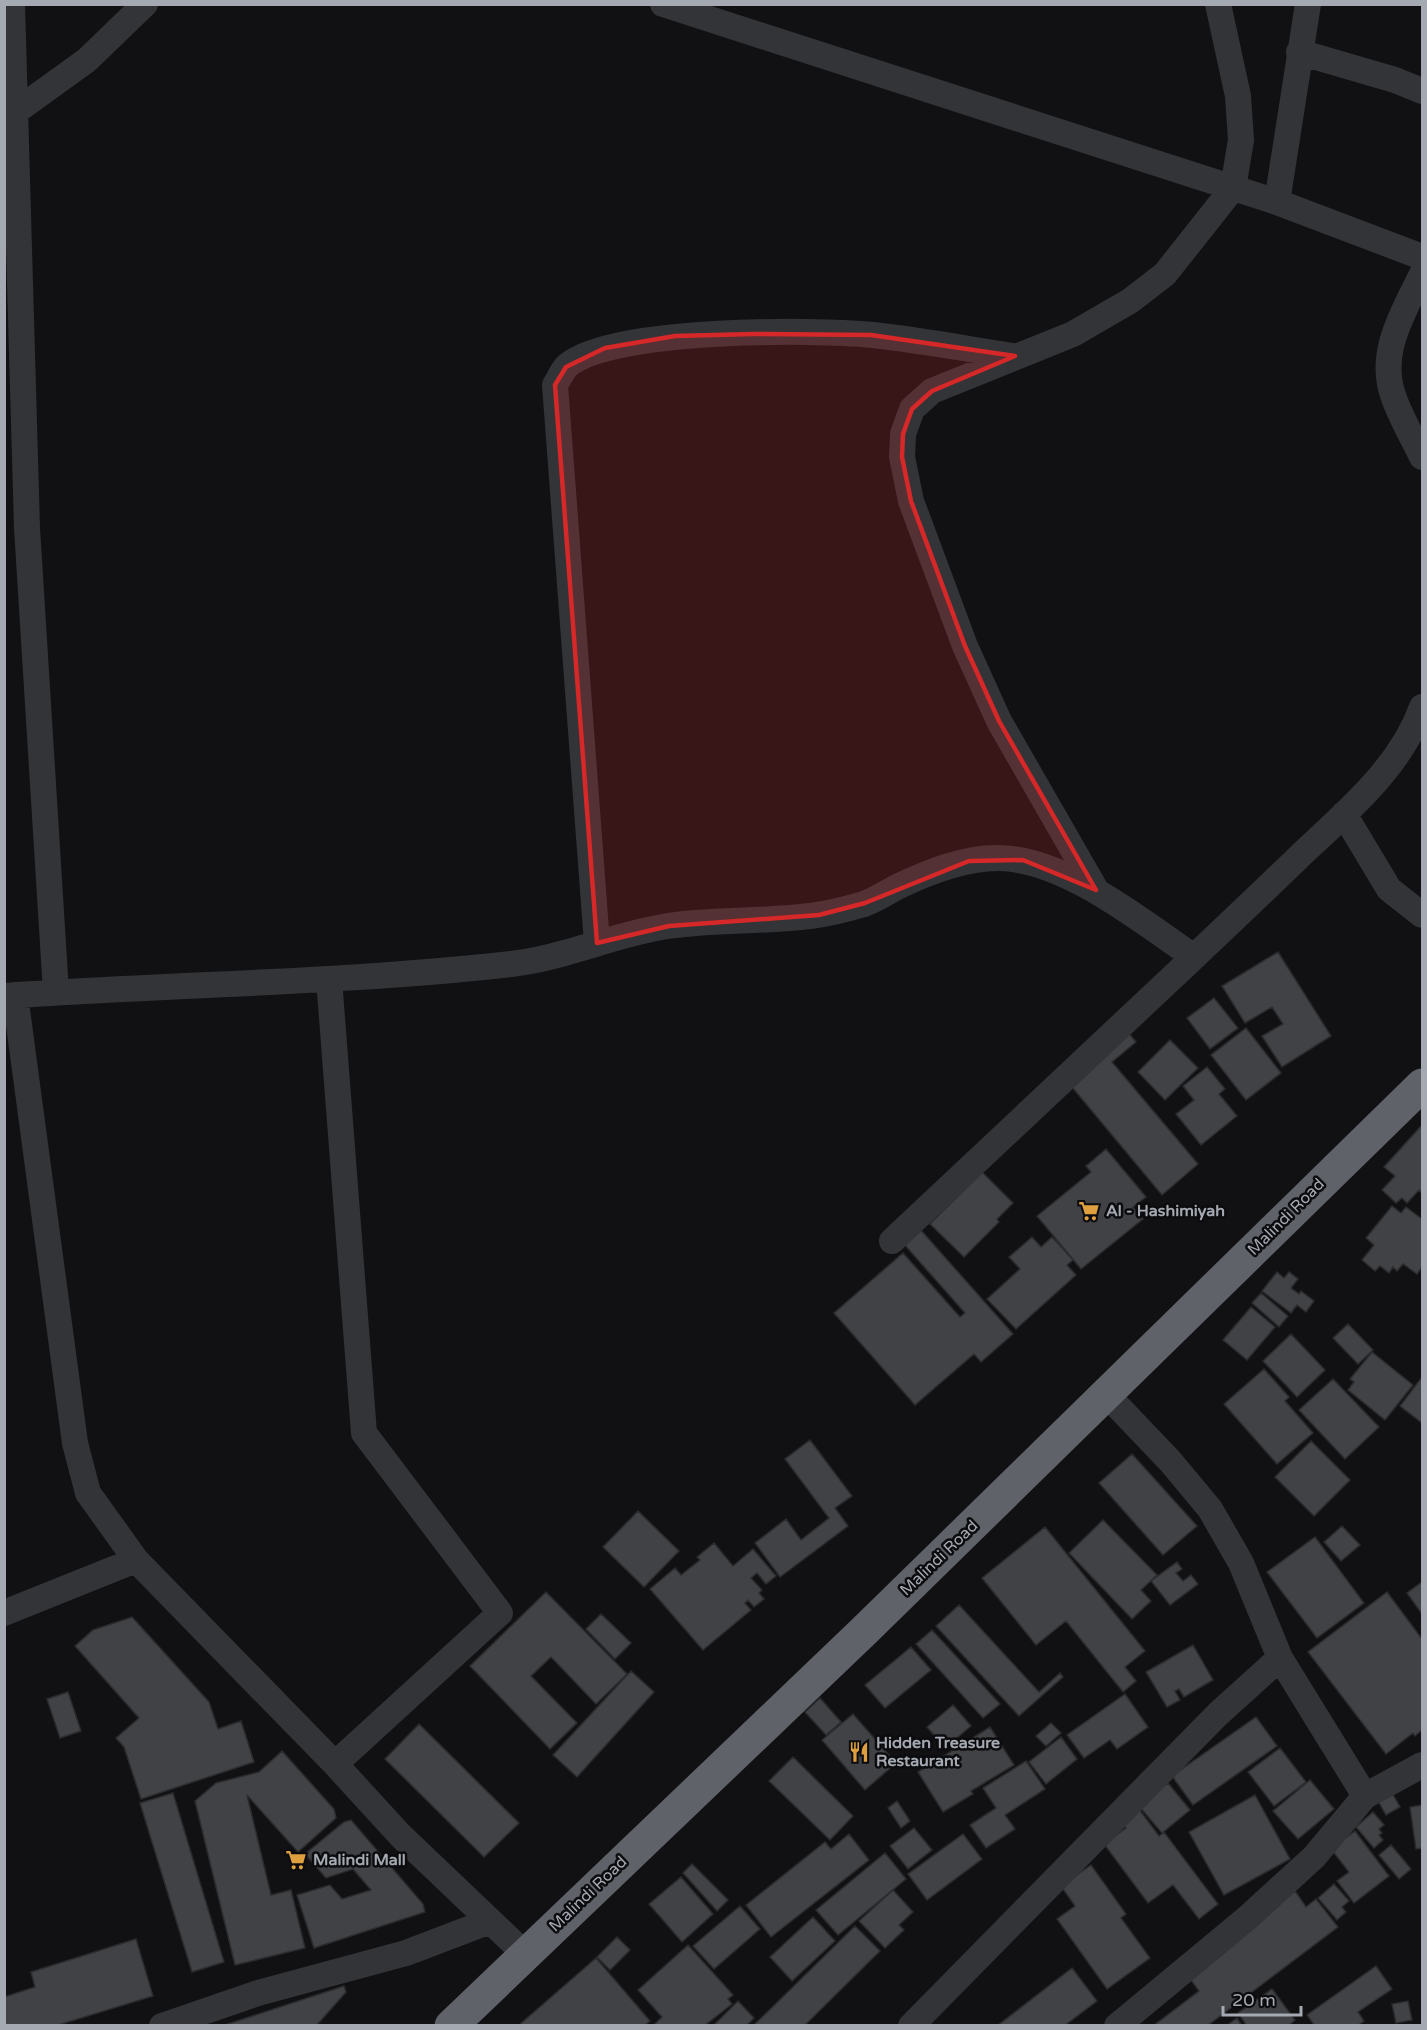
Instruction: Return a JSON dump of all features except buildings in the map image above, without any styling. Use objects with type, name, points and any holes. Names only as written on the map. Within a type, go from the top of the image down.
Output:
[{"type":"highway","name":"Malindi Road","points":[[462,2022],[525,1954],[1107,1395],[1353,1150],[1422,1085]]},
{"type":"street","points":[[12,4],[27,528],[56,992]]},
{"type":"street","points":[[15,112],[87,60],[145,4]]},
{"type":"street","points":[[663,4],[1277,202],[1422,256]]},
{"type":"street","points":[[1096,890],[999,721],[965,645],[911,501],[902,457],[903,434],[912,409],[932,391],[1073,334],[1130,301],[1165,274],[1233,189],[1241,140],[1238,96],[1218,4]]},
{"type":"street","points":[[1277,202],[1308,4]]},
{"type":"street","points":[[1299,52],[1395,80],[1422,91]]},
{"type":"street","points":[[1422,274],[1396,325],[1389,359],[1388,378],[1394,398],[1422,457]]},
{"type":"street","points":[[597,943],[555,385],[566,367],[605,348],[675,336],[754,334],[871,335],[1015,356]]},
{"type":"street","points":[[892,1241],[1344,814],[1391,763],[1409,738],[1422,707]]},
{"type":"street","points":[[1344,814],[1389,889],[1422,915]]},
{"type":"street","points":[[525,1954],[400,1835],[335,1764],[136,1560],[88,1493],[75,1443],[10,996],[329,979],[516,963],[565,954],[597,943],[669,926],[708,921],[770,921],[819,915],[865,903],[933,872],[969,861],[998,858],[1023,860],[1096,890],[1194,957]]},
{"type":"street","points":[[329,979],[364,1433],[500,1613],[335,1764]]},
{"type":"street","points":[[1107,1395],[1170,1461],[1210,1509],[1241,1563],[1280,1658],[1365,1796]]},
{"type":"street","points":[[4,1614],[136,1560]]},
{"type":"street","points":[[911,2025],[1218,1714],[1280,1658]]},
{"type":"street","points":[[1117,2025],[1246,1920],[1305,1865],[1365,1796],[1422,1765]]},
{"type":"street","points":[[162,2025],[258,1993],[406,1953],[490,1921]]},
{"type":"highlighted area","points":[[754,334],[871,335],[1015,356],[932,391],[912,409],[903,434],[902,457],[911,501],[965,646],[999,721],[1096,890],[1023,860],[969,861],[865,903],[819,915],[669,926],[597,943],[555,385],[566,367],[605,348],[675,336]]},
{"type":"place","name":"Al - Hashimiyah","points":[[1089,1211]]},
{"type":"place","name":"Hidden Treasure Restaurant","points":[[859,1752]]},
{"type":"place","name":"Malindi Mall","points":[[296,1860]]}]
